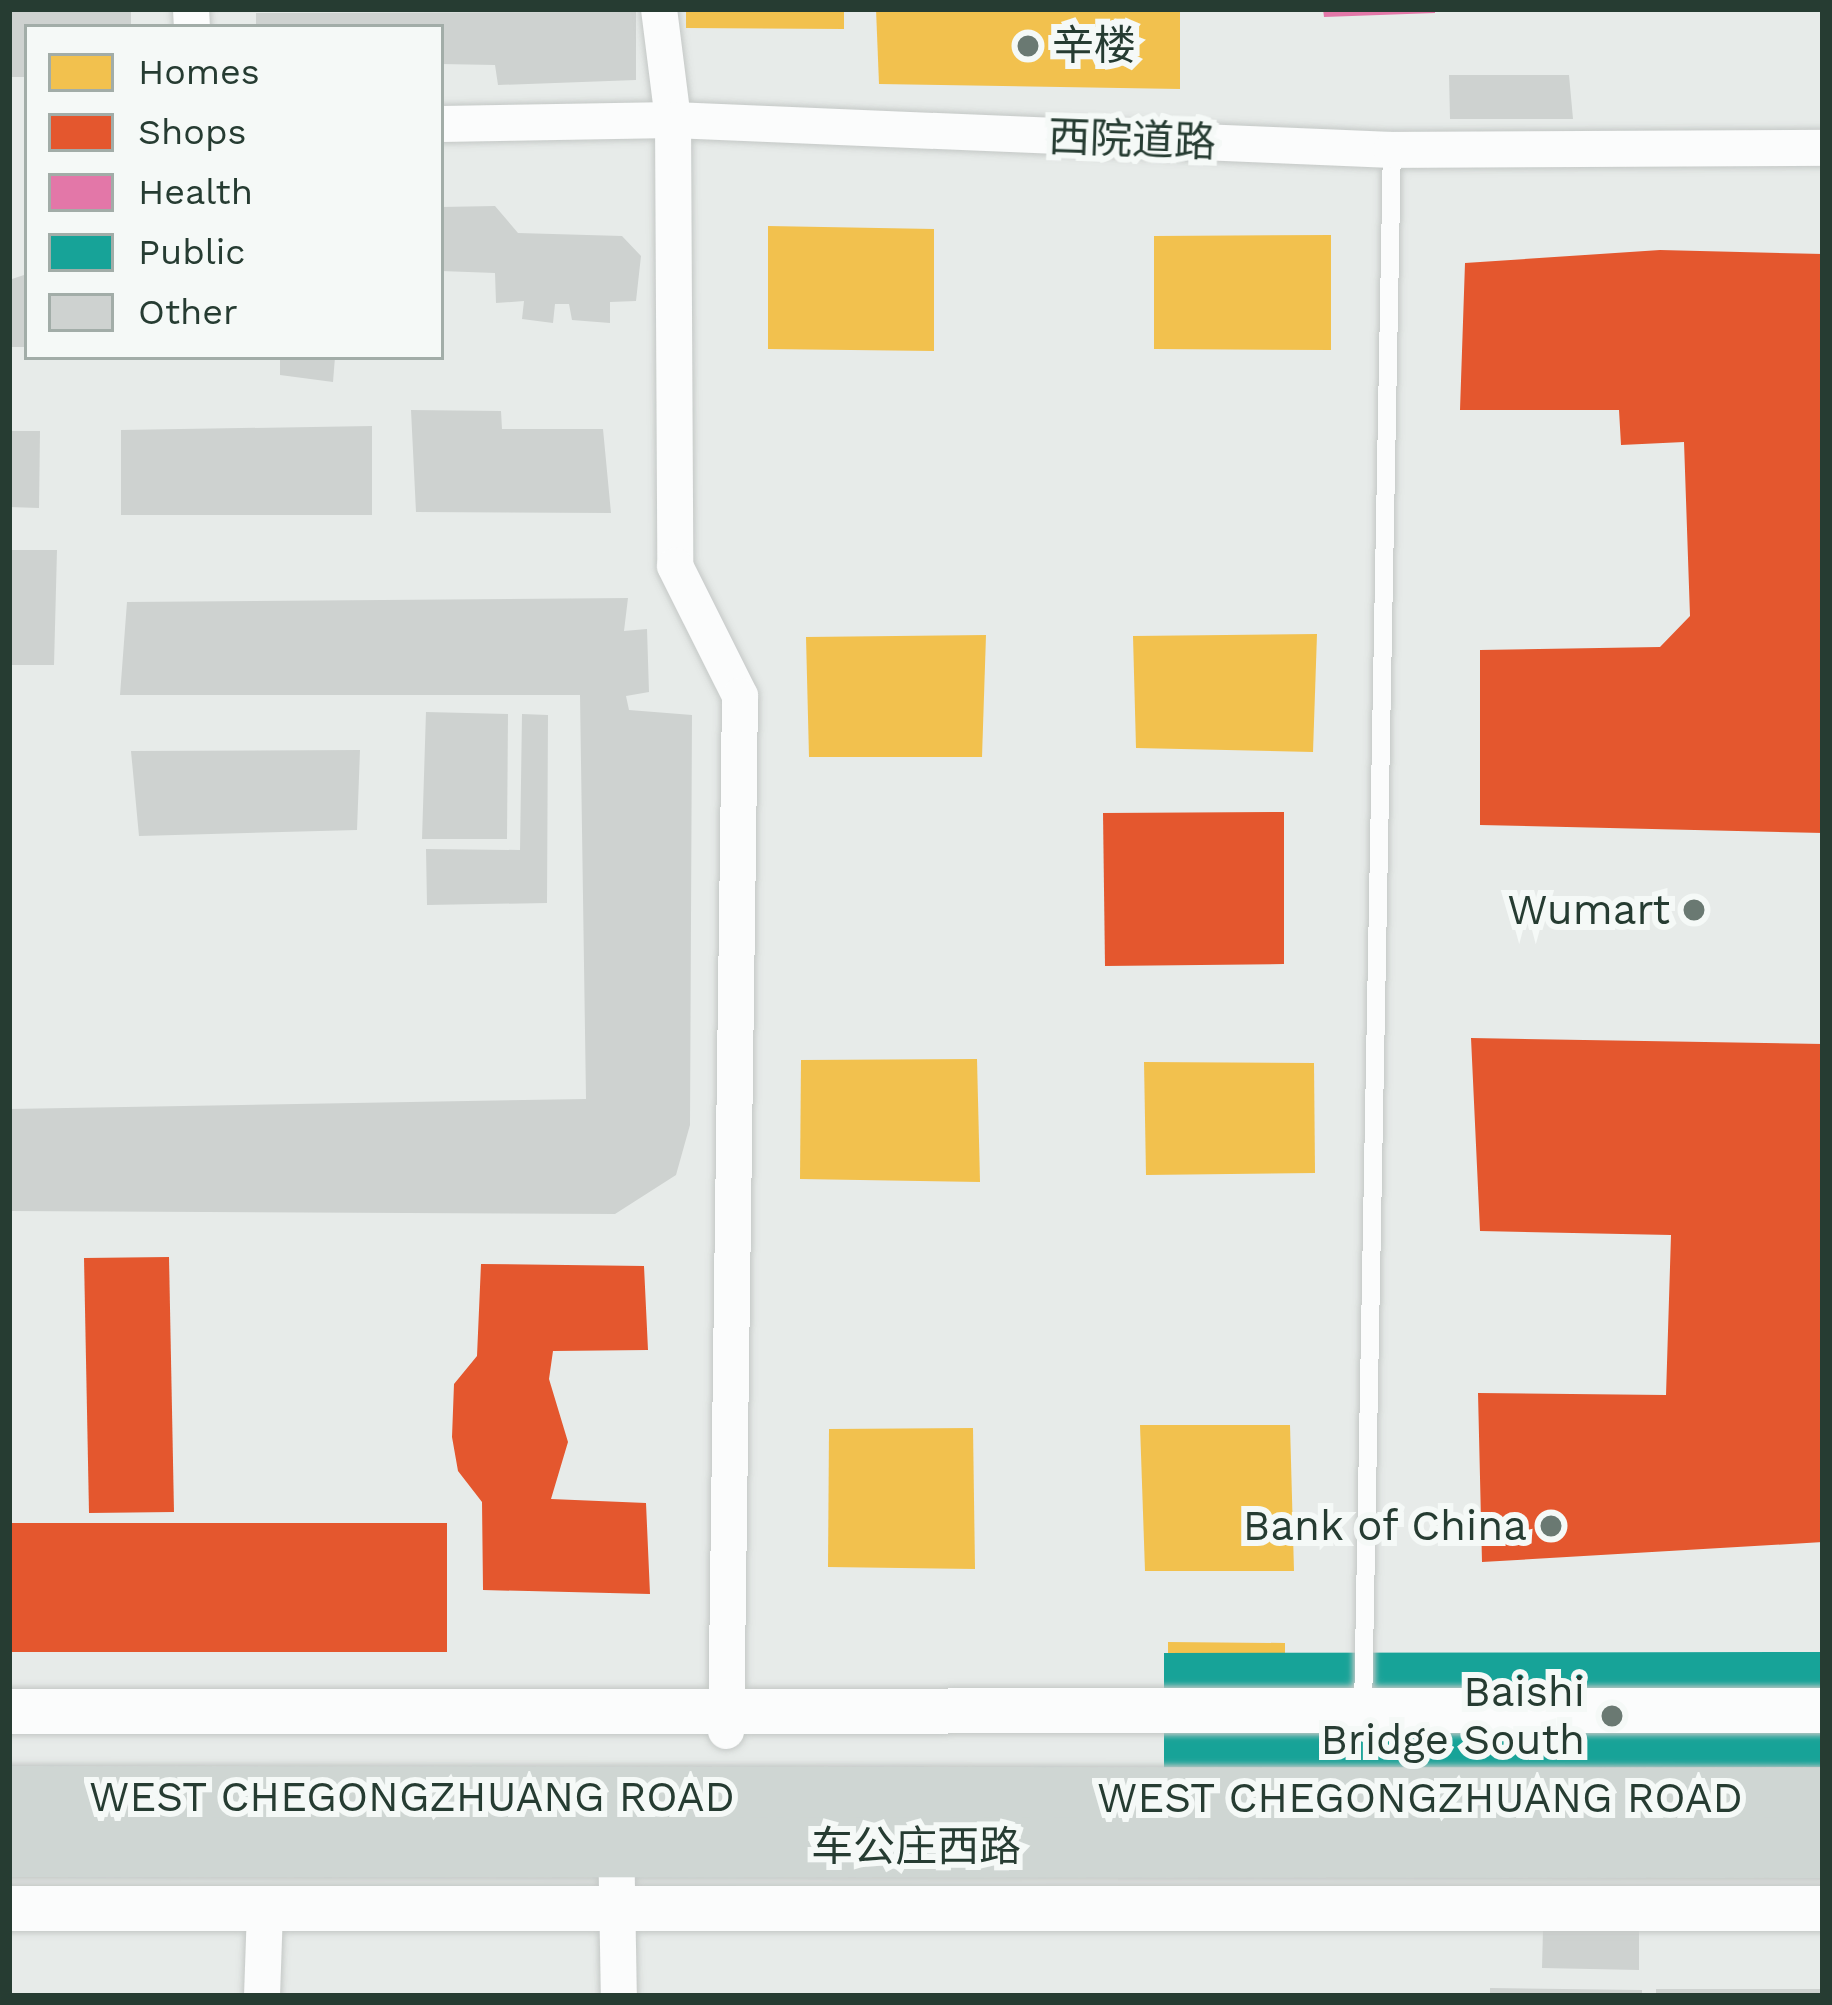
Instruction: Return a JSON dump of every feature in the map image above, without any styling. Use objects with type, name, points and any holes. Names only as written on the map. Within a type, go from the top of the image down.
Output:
[{"type":"main road","name":"WEST CHEGONGZHUANG ROAD","points":[[9,1796],[616,1823],[1823,1798]]},
{"type":"main road","name":"车公庄西路","points":[[9,1846],[616,1823],[1823,1848]]},
{"type":"street","points":[[659,9],[673,120],[675,566],[740,696],[726,1723]]},
{"type":"street","name":"西院道路","points":[[444,124],[673,120],[1391,150],[1823,148]]},
{"type":"street","points":[[9,1711],[726,1723],[1823,1709]]},
{"type":"street","points":[[616,1823],[619,1996]]},
{"type":"street","points":[[9,1908],[1823,1908]]},
{"type":"street","points":[[262,1996],[265,1908]]},
{"type":"lane","points":[[1364,1712],[1391,150]]},
{"type":"building: Homes","points":[[686,9],[844,9],[844,29],[686,28]]},
{"type":"building: Homes","name":"辛楼","points":[[876,9],[1180,9],[1180,89],[879,84]]},
{"type":"building: Homes","points":[[768,226],[934,229],[934,351],[768,349]]},
{"type":"building: Homes","points":[[1331,235],[1331,350],[1154,349],[1154,236]]},
{"type":"building: Homes","points":[[1317,634],[1313,752],[1136,748],[1133,636]]},
{"type":"building: Homes","points":[[986,635],[982,757],[809,757],[806,637]]},
{"type":"building: Homes","points":[[977,1059],[980,1182],[800,1179],[801,1060]]},
{"type":"building: Homes","points":[[1144,1062],[1314,1063],[1315,1173],[1146,1175]]},
{"type":"building: Homes","points":[[1140,1425],[1290,1425],[1294,1571],[1145,1571]]},
{"type":"building: Homes","points":[[973,1428],[975,1569],[828,1567],[829,1429]]},
{"type":"building: Homes","points":[[1168,1642],[1285,1643],[1285,1672],[1168,1672]]},
{"type":"building: Shops","points":[[1660,250],[1823,254],[1823,833],[1480,825],[1480,650],[1660,647],[1690,616],[1684,442],[1621,445],[1619,410],[1460,410],[1465,263]]},
{"type":"building: Shops","points":[[1284,812],[1284,964],[1105,966],[1103,813]]},
{"type":"building: Shops","points":[[1471,1038],[1823,1044],[1823,1542],[1482,1562],[1478,1393],[1666,1395],[1671,1235],[1480,1231]]},
{"type":"building: Shops","points":[[169,1257],[174,1512],[89,1513],[84,1258]]},
{"type":"building: Shops","points":[[481,1264],[644,1266],[648,1350],[553,1351],[549,1379],[568,1442],[551,1499],[646,1503],[650,1594],[483,1590],[482,1502],[458,1471],[452,1437],[454,1384],[477,1356]]},
{"type":"building: Shops","points":[[9,1523],[447,1523],[447,1652],[9,1652]]},
{"type":"building: Health","points":[[1323,9],[1435,9],[1435,13],[1324,17]]},
{"type":"building: Public","points":[[1823,1652],[1823,1767],[1164,1768],[1164,1653]]},
{"type":"building: Other","points":[[9,9],[131,9],[131,24],[24,24],[24,77],[9,77]]},
{"type":"building: Other","points":[[636,12],[636,80],[498,85],[495,65],[444,64],[444,24],[256,24],[256,13]]},
{"type":"building: Other","points":[[1449,75],[1569,75],[1573,119],[1450,119]]},
{"type":"building: Other","points":[[495,206],[518,233],[622,236],[641,256],[636,301],[610,302],[610,323],[572,320],[569,304],[555,304],[553,323],[522,319],[524,301],[496,303],[495,273],[444,271],[444,207]]},
{"type":"building: Other","points":[[24,275],[24,347],[9,347],[9,280]]},
{"type":"building: Other","points":[[280,360],[335,360],[333,382],[280,375]]},
{"type":"building: Other","points":[[411,410],[501,411],[502,429],[603,429],[611,513],[416,512]]},
{"type":"building: Other","points":[[372,426],[372,515],[121,515],[121,430]]},
{"type":"building: Other","points":[[9,431],[40,431],[39,508],[9,507]]},
{"type":"building: Other","points":[[9,550],[57,550],[54,665],[9,665]]},
{"type":"building: Other","points":[[628,598],[624,631],[647,629],[649,692],[626,696],[629,710],[692,715],[690,1125],[676,1175],[615,1214],[9,1211],[9,1109],[586,1099],[580,695],[120,695],[127,602]]},
{"type":"building: Other","points":[[426,712],[508,714],[507,839],[422,839]]},
{"type":"building: Other","points":[[522,714],[548,715],[547,903],[427,905],[426,849],[520,850]]},
{"type":"building: Other","points":[[360,750],[357,830],[139,836],[131,751]]},
{"type":"building: Other","points":[[1543,1930],[1639,1931],[1639,1970],[1542,1968]]},
{"type":"building: Other","points":[[1490,1988],[1642,1990],[1642,1996],[1490,1996]]},
{"type":"building: Other","points":[[1656,1989],[1823,1989],[1823,1996],[1656,1996]]},
{"type":"place","name":"辛楼","points":[[1028,46]]},
{"type":"place","name":"Wumart","points":[[1694,910]]},
{"type":"place","name":"Bank of China","points":[[1551,1526]]},
{"type":"place","name":"Baishi Bridge South","points":[[1612,1716]]}]
